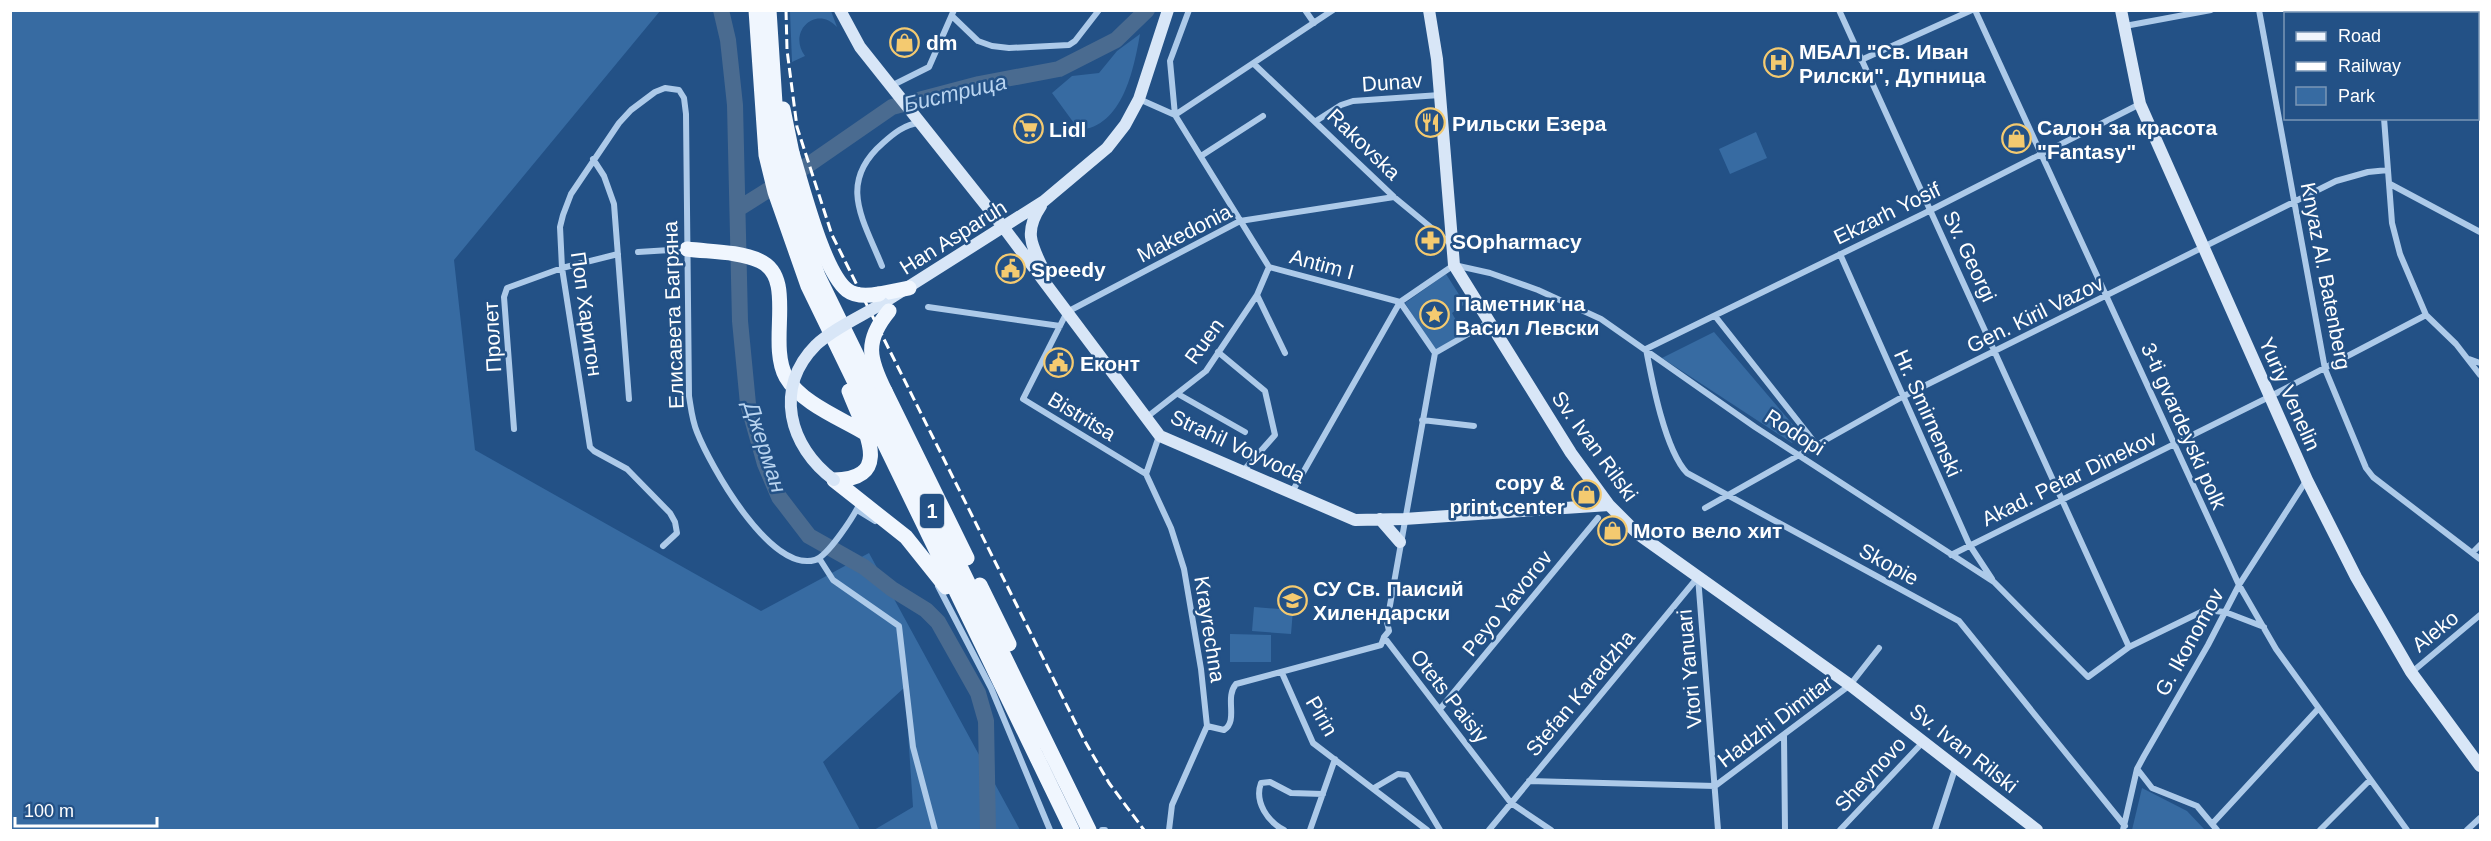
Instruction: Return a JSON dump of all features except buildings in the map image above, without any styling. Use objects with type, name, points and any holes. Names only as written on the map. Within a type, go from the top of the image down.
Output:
[{"type":"main road","name":"1","points":[[756,10],[762,116],[780,160],[781,189],[808,286],[1072,831]]},
{"type":"main road","points":[[770,10],[780,94],[780,160],[834,276],[851,292],[883,303]]},
{"type":"main road","name":"1","points":[[781,189],[833,310],[1089,831]]},
{"type":"main road","points":[[687,249],[748,257],[770,268],[780,287],[778,348],[782,368],[789,381],[808,398],[865,433]]},
{"type":"main road","points":[[808,286],[865,433],[871,459],[862,475],[859,505]]},
{"type":"main road","points":[[909,288],[883,303],[874,335],[873,364],[1016,658],[1073,799]]},
{"type":"main road","points":[[834,480],[850,480],[862,475]]},
{"type":"main road","points":[[834,480],[859,505],[919,550],[971,621]]},
{"type":"street","name":"Strahil Voyvoda","points":[[840,10],[856,42],[1004,228],[1160,436],[1355,520],[1404,519],[1609,505]]},
{"type":"street","points":[[890,87],[929,67],[953,13],[978,41],[1009,48],[1069,45],[1075,41],[1099,10]]},
{"type":"street","name":"Han Asparuh","points":[[909,288],[1044,201],[1107,148],[1125,125],[1139,99],[1168,10]]},
{"type":"street","points":[[1175,115],[1170,61],[1189,10]]},
{"type":"street","points":[[1305,10],[1314,23]]},
{"type":"street","points":[[1175,115],[1255,65],[1333,10]]},
{"type":"street","name":"Sv. Georgi","points":[[1839,10],[2129,647]]},
{"type":"street","points":[[1861,60],[1973,10]]},
{"type":"street","name":"3-ti gvardeyski polk","points":[[1973,10],[2042,154],[2239,585],[2318,709],[2407,831]]},
{"type":"street","name":"Yuriy Venelin","points":[[2121,10],[2140,104],[2307,480],[2356,577],[2411,672],[2481,766]]},
{"type":"street","points":[[2125,27],[2211,10]]},
{"type":"street","name":"Knyaz Al. Batenberg","points":[[2259,10],[2325,369],[2366,468],[2373,477],[2481,559]]},
{"type":"street","name":"Sv. Ivan Rilski","points":[[1431,11],[1454,265],[1571,453],[1609,505],[1638,534],[1850,685],[2037,831]]},
{"type":"street","name":"Rakovska","points":[[1255,65],[1394,197],[1452,244]]},
{"type":"street","name":"Поп Харитон","points":[[663,546],[677,533],[670,513],[627,469],[594,452],[590,447],[562,268],[560,226],[571,194],[593,159],[631,110],[655,92],[672,87]]},
{"type":"street","name":"Елисавета Багряна","points":[[672,87],[679,90],[684,98],[686,114],[689,396],[697,432],[716,469],[757,531],[792,556],[808,561],[821,557]]},
{"type":"street","name":"Dunav","points":[[1316,121],[1353,101],[1440,95]]},
{"type":"street","points":[[1139,99],[1175,115]]},
{"type":"street","name":"Ekzarh Yosif","points":[[1646,349],[1931,210],[2140,104]]},
{"type":"street","name":"Antim I","points":[[1175,115],[1269,267],[1400,302]]},
{"type":"street","points":[[1201,156],[1263,116]]},
{"type":"street","points":[[882,266],[859,209],[857,178],[871,153],[891,136],[917,120]]},
{"type":"street","points":[[2384,120],[2392,223],[2400,254],[2426,315],[2469,359],[2481,375]]},
{"type":"street","points":[[593,159],[604,176],[614,204],[629,399]]},
{"type":"street","name":"Gen. Kiril Vazov","points":[[1705,508],[1902,397],[2108,297],[2336,182],[2368,172],[2388,170]]},
{"type":"street","points":[[2390,184],[2481,232]]},
{"type":"street","name":"Makedonia","points":[[1067,312],[1240,221],[1394,197]]},
{"type":"street","points":[[1044,201],[1032,219],[1029,232],[1055,296]]},
{"type":"street","points":[[639,252],[687,249]]},
{"type":"street","name":"Пролет","points":[[514,429],[504,292],[511,285],[562,268],[618,254]]},
{"type":"street","name":"Hr. Smirnenski","points":[[1840,254],[1969,544],[1994,582]]},
{"type":"street","points":[[1292,492],[1400,302],[1454,265]]},
{"type":"street","name":"Rodopi","points":[[1454,265],[1490,273],[1574,305],[1646,349],[1690,383],[1994,582],[2088,677],[2129,647]]},
{"type":"street","name":"Ruen","points":[[1146,418],[1206,371],[1257,295],[1269,267]]},
{"type":"street","points":[[1257,295],[1285,353]]},
{"type":"street","points":[[1384,637],[1389,631],[1388,622],[1400,542],[1435,353],[1400,302]]},
{"type":"street","points":[[834,480],[808,457],[795,433],[791,404],[795,379],[804,361],[819,342],[883,303]]},
{"type":"street","points":[[928,307],[1060,326]]},
{"type":"street","name":"Bistritsa","points":[[1067,312],[1023,399],[1146,474]]},
{"type":"street","name":"Akad. Petar Dinekov","points":[[1952,555],[1969,544],[2325,369],[2426,315]]},
{"type":"street","points":[[1715,316],[1816,444]]},
{"type":"street","points":[[1435,353],[1489,322]]},
{"type":"street","name":"Skopie","points":[[1646,349],[1652,382],[1677,463],[1687,473],[1959,621],[2124,828]]},
{"type":"street","points":[[1218,352],[1265,391],[1273,422],[1275,435],[1244,471]]},
{"type":"street","points":[[2469,359],[2481,363]]},
{"type":"street","points":[[1178,394],[1245,432]]},
{"type":"street","points":[[1422,420],[1474,426]]},
{"type":"street","points":[[1146,474],[1160,436]]},
{"type":"street","name":"Krayrechna","points":[[1146,474],[1171,528],[1184,569],[1201,669],[1207,726],[1172,805],[1169,830]]},
{"type":"street","name":"G. Ikonomov","points":[[2124,828],[2137,770],[2239,585],[2307,480]]},
{"type":"street","points":[[935,831],[914,747],[899,626],[833,580],[821,557],[851,519],[859,505],[893,534],[933,578],[970,643],[991,688],[1050,831]]},
{"type":"street","name":"Peyo Yavorov","points":[[1440,709],[1598,518]]},
{"type":"street","points":[[1380,519],[1400,542]]},
{"type":"street","points":[[2472,553],[2481,545]]},
{"type":"street","name":"Stefan Karadzha","points":[[1489,831],[1698,578]]},
{"type":"street","name":"Vtori Yanuari","points":[[1698,578],[1718,831]]},
{"type":"street","points":[[2129,647],[2205,610],[2225,612],[2264,627]]},
{"type":"street","name":"Aleko","points":[[2411,672],[2481,615]]},
{"type":"street","name":"Otets Paisiy","points":[[1207,726],[1224,730],[1228,727],[1231,720],[1230,695],[1236,684],[1381,645],[1384,637]]},
{"type":"street","name":"Otets Paisiy","points":[[1384,637],[1511,803],[1551,831]]},
{"type":"street","name":"Hadzhi Dimitar","points":[[1529,781],[1715,786],[1850,685],[1879,648]]},
{"type":"street","name":"Pirin","points":[[1282,673],[1313,742],[1427,831]]},
{"type":"street","points":[[2212,824],[2318,709]]},
{"type":"street","points":[[1784,736],[1785,831]]},
{"type":"street","name":"Sheynovo","points":[[1840,831],[1924,741]]},
{"type":"street","points":[[1310,831],[1335,759]]},
{"type":"street","points":[[1935,831],[1956,766]]},
{"type":"street","points":[[2137,770],[2152,788],[2197,806],[2217,831]]},
{"type":"street","points":[[1374,788],[1398,774],[1407,775],[1440,831]]},
{"type":"street","points":[[2320,831],[2370,780]]},
{"type":"street","points":[[1284,831],[1269,819],[1263,809],[1258,794],[1261,783],[1270,782],[1291,793],[1323,794]]},
{"type":"street","points":[[2467,831],[2481,818]]},
{"type":"green space","points":[[10,11],[660,11],[454,260],[475,450],[761,611],[869,553],[1020,830],[874,830],[913,807],[905,687],[823,762],[860,830],[11,830]]},
{"type":"green space","points":[[790,11],[831,11],[837,27],[821,18],[806,24],[799,38],[800,47],[805,56],[792,62]]},
{"type":"green space","points":[[1140,34],[1130,79],[1116,107],[1106,119],[1094,126],[1079,130],[1052,93],[1072,76],[1099,73],[1117,51]]},
{"type":"green space","points":[[1756,132],[1767,158],[1730,174],[1719,149]]},
{"type":"green space","points":[[1446,274],[1465,304],[1452,313],[1463,333],[1435,351],[1405,303]]},
{"type":"green space","points":[[1714,332],[1800,433],[1792,443],[1662,358]]},
{"type":"green space","points":[[1254,607],[1293,610],[1291,634],[1252,631]]},
{"type":"green space","points":[[1230,634],[1271,635],[1271,662],[1230,662]]},
{"type":"green space","points":[[2142,788],[2187,811],[2205,830],[2132,830]]},
{"type":"waterway","name":"Джерман","points":[[721,10],[728,40],[735,105],[740,321],[748,404],[765,464],[779,497],[809,536],[864,567],[892,589],[926,610],[938,622],[978,693],[986,721],[988,830]]},
{"type":"waterway","name":"Бистрица","points":[[738,209],[811,163],[892,107],[979,84],[1059,69],[1116,40],[1147,10]]},
{"type":"railway","points":[[786,10],[787,50],[797,127],[832,235],[1083,738],[1109,783],[1144,830]]},
{"type":"place","name":"dm","points":[[905,42]]},
{"type":"place","name":"МБАЛ \"Св. Иван Рилски\", Дупница","points":[[1778,63]]},
{"type":"place","name":"Рильски Езера","points":[[1431,123]]},
{"type":"place","name":"Lidl","points":[[1028,129]]},
{"type":"place","name":"Салон за красота \"Fantasy\"","points":[[2016,139]]},
{"type":"place","name":"SOpharmacy","points":[[1431,241]]},
{"type":"place","name":"Speedy","points":[[1010,269]]},
{"type":"place","name":"Паметник на Васил Левски","points":[[1434,315]]},
{"type":"place","name":"Еконт","points":[[1059,363]]},
{"type":"place","name":"copy & print center","points":[[1586,494]]},
{"type":"place","name":"Мото вело хит","points":[[1612,530]]},
{"type":"place","name":"СУ Св. Паисий Хилендарски","points":[[1292,600]]}]
